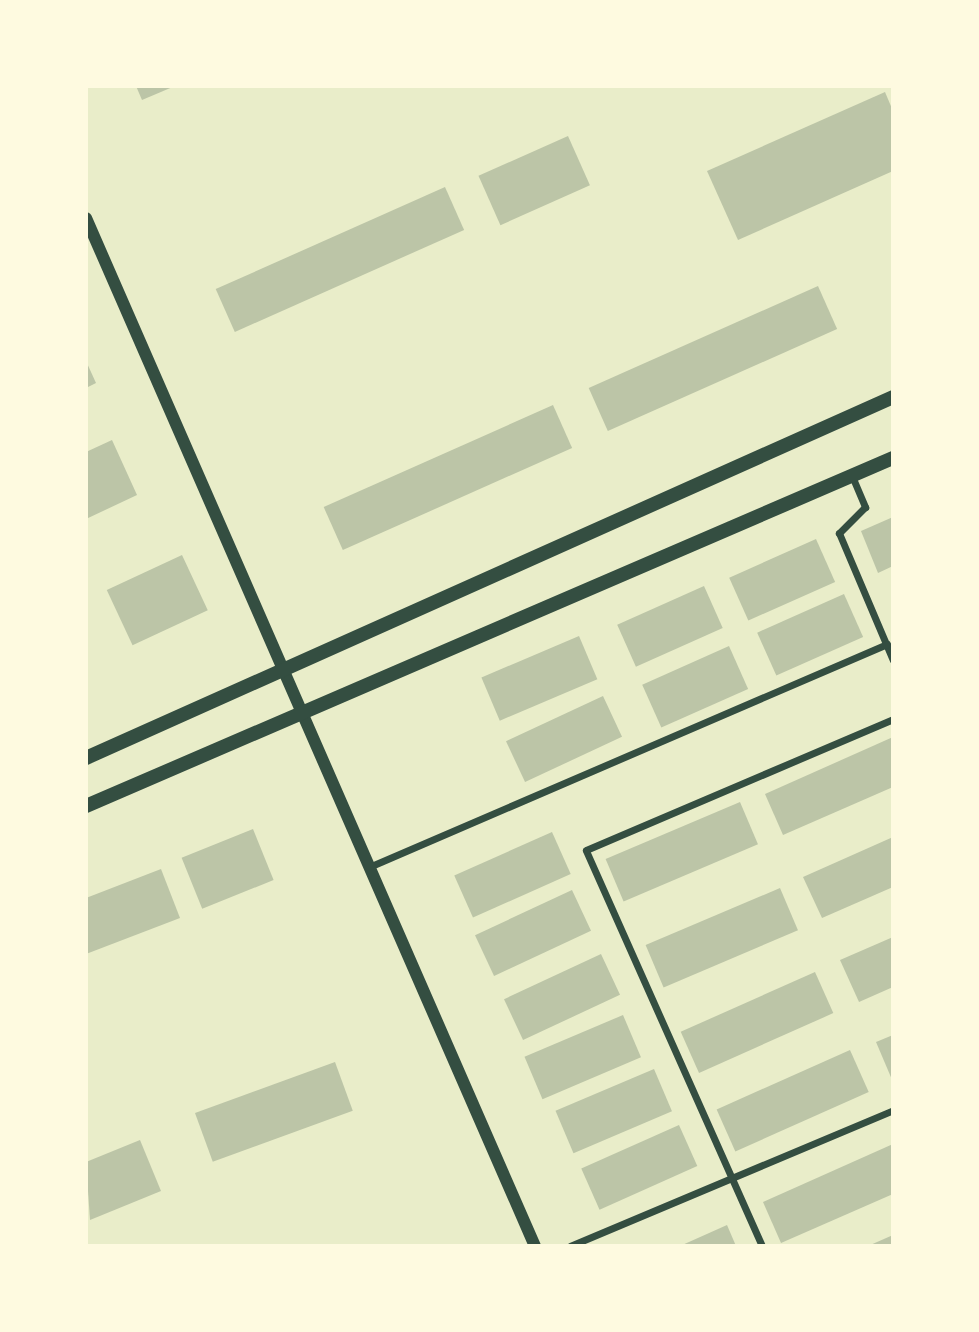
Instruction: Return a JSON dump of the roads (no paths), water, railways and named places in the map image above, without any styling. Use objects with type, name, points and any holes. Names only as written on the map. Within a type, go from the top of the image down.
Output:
[{"type":"main road","points":[[86,758],[893,397]]},
{"type":"main road","points":[[86,806],[893,458]]},
{"type":"street","points":[[86,218],[304,710],[369,867],[536,1246]]},
{"type":"street","points":[[852,476],[865,507],[839,533],[893,660]]},
{"type":"street","points":[[369,867],[887,645]]},
{"type":"street","points":[[762,1246],[586,850],[893,719]]},
{"type":"street","points":[[570,1246],[893,1110]]}]
